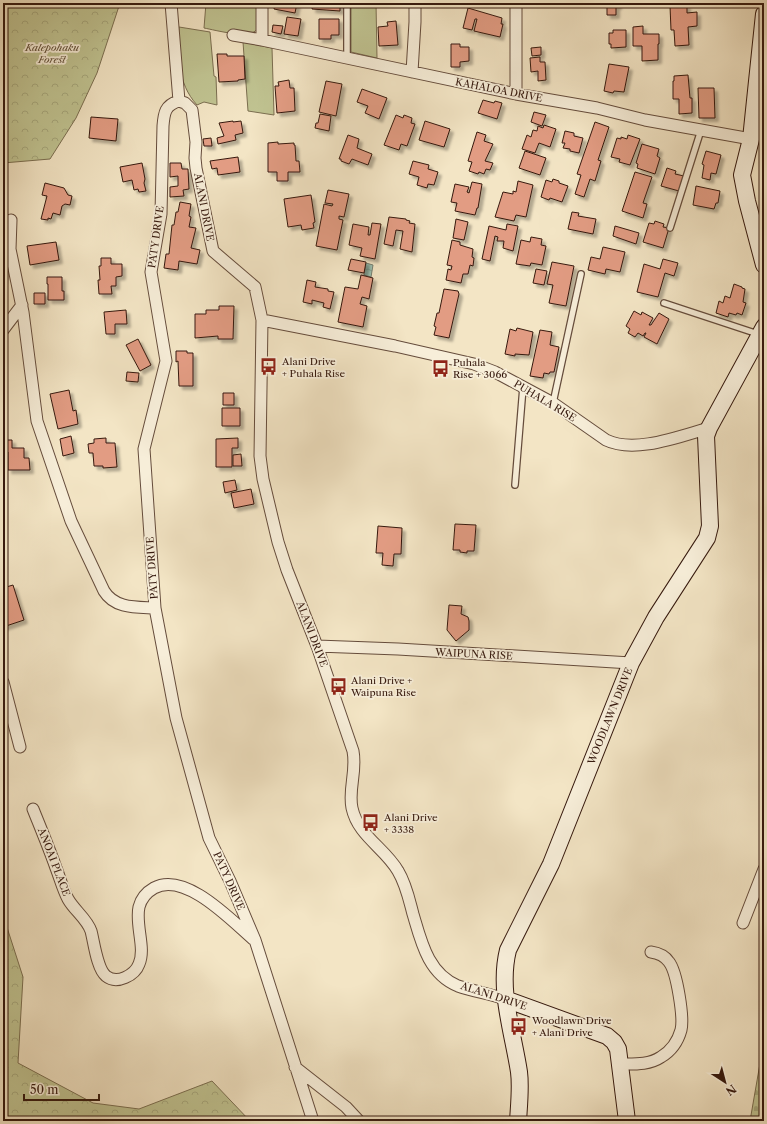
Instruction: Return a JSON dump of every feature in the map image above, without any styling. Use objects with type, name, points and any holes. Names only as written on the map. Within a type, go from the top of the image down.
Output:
[{"type":"street","points":[[171,3],[179,101]]},
{"type":"street","points":[[262,3],[262,40]]},
{"type":"street","points":[[412,72],[415,3]]},
{"type":"street","points":[[516,3],[516,94]]},
{"type":"street","points":[[764,14],[757,142],[742,175],[747,201],[764,266]]},
{"type":"street","name":"KAHALOA DRIVE","points":[[233,35],[516,94],[597,108],[645,120],[757,142]]},
{"type":"street","name":"ALANI DRIVE","points":[[179,101],[185,102],[192,110],[196,142],[196,168],[213,251],[255,287],[262,320],[260,456],[263,478],[278,542],[287,570],[317,646],[353,751],[355,766],[351,800],[354,815],[361,829],[394,864],[403,879],[423,949],[428,958],[441,974],[458,985],[505,998],[610,1038],[617,1047],[627,1121]]},
{"type":"street","name":"PATY DRIVE","points":[[179,101],[172,103],[167,108],[162,126],[161,214],[151,272],[166,362],[144,449],[155,608],[176,718],[209,838],[230,881],[255,940],[313,1121]]},
{"type":"street","points":[[11,220],[7,251],[22,305],[37,421],[71,521],[104,591],[109,597],[122,605],[155,608]]},
{"type":"street","points":[[3,330],[22,305]]},
{"type":"street","name":"PUHALA RISE","points":[[262,320],[395,346],[474,364],[495,372],[553,404],[613,444],[649,444],[709,428]]},
{"type":"street","name":"WOODLAWN DRIVE","points":[[518,1121],[519,1073],[505,998],[506,958],[508,950],[551,864],[631,663],[656,617],[707,538],[709,532],[706,436],[762,331]]},
{"type":"street","name":"WAIPUNA RISE","points":[[317,646],[398,649],[631,663]]},
{"type":"street","points":[[3,682],[20,746]]},
{"type":"street","name":"ANOAI PLACE","points":[[33,809],[68,900],[90,929],[100,968],[106,976],[113,978],[124,978],[130,975],[138,967],[141,957],[139,908],[142,900],[148,892],[160,886],[173,885],[198,894],[214,904],[255,940]]},
{"type":"street","points":[[743,924],[764,869]]},
{"type":"street","points":[[620,1064],[644,1064],[657,1060],[672,1047],[681,1030],[682,1016],[673,969],[663,956],[651,952]]},
{"type":"street","points":[[295,1067],[346,1107],[360,1121]]},
{"type":"lane","points":[[347,3],[347,58]]},
{"type":"lane","points":[[670,228],[701,130]]},
{"type":"lane","points":[[553,404],[580,274]]},
{"type":"lane","points":[[664,303],[762,331]]},
{"type":"lane","points":[[515,485],[523,387]]},
{"type":"green space","name":"Kalepohaku Forest","points":[[3,3],[120,3],[97,73],[76,118],[50,159],[3,163]]},
{"type":"green space","points":[[206,3],[258,3],[259,20],[257,29],[248,34],[240,34],[204,28]]},
{"type":"green space","points":[[351,3],[376,3],[377,58],[351,52]]},
{"type":"green space","points":[[179,27],[210,32],[214,76],[216,77],[217,105],[204,102],[197,105],[190,96],[182,78],[180,68]]},
{"type":"green space","points":[[243,42],[272,48],[274,115],[248,111]]},
{"type":"green space","points":[[3,915],[23,977],[18,1063],[93,1103],[139,1109],[212,1081],[250,1121],[3,1121]]},
{"type":"green space","points":[[764,1045],[764,1121],[750,1121],[762,1052]]},
{"type":"water","points":[[366,263],[373,265],[371,277],[364,275]]},
{"type":"building","points":[[275,3],[297,3],[295,13],[274,9]]},
{"type":"building","points":[[313,3],[340,3],[340,11],[312,9]]},
{"type":"building","points":[[604,3],[618,3],[618,6],[616,6],[616,15],[607,15],[607,5],[604,6]]},
{"type":"building","points":[[687,5],[687,13],[697,12],[697,26],[688,27],[689,45],[675,46],[674,30],[671,30],[670,6]]},
{"type":"building","points":[[468,8],[502,18],[501,24],[503,24],[500,37],[474,31],[477,19],[475,19],[472,30],[463,28]]},
{"type":"building","points":[[287,17],[301,19],[298,36],[284,34]]},
{"type":"building","points":[[319,19],[339,19],[339,35],[331,35],[331,39],[319,39]]},
{"type":"building","points":[[396,21],[398,45],[379,46],[378,27],[388,26],[387,22]]},
{"type":"building","points":[[273,25],[283,26],[281,34],[272,32]]},
{"type":"building","points":[[643,26],[643,34],[659,34],[658,60],[642,61],[642,46],[633,46],[633,27]]},
{"type":"building","points":[[613,30],[626,30],[626,47],[611,48],[611,44],[609,44],[609,33],[613,33]]},
{"type":"building","points":[[451,44],[460,44],[460,47],[469,47],[469,61],[460,62],[460,67],[451,67]]},
{"type":"building","points":[[541,47],[541,55],[532,56],[531,48]]},
{"type":"building","points":[[217,54],[227,54],[227,56],[244,56],[245,79],[219,82]]},
{"type":"building","points":[[540,57],[540,62],[545,62],[546,80],[538,81],[538,71],[531,72],[530,58]]},
{"type":"building","points":[[609,64],[629,67],[624,92],[614,91],[613,93],[604,91]]},
{"type":"building","points":[[688,75],[690,98],[692,98],[692,113],[679,114],[679,99],[673,99],[674,76]]},
{"type":"building","points":[[289,80],[290,88],[294,88],[295,111],[277,113],[275,86],[279,86],[278,82]]},
{"type":"building","points":[[326,81],[342,84],[336,116],[319,112]]},
{"type":"building","points":[[698,88],[714,88],[715,118],[699,118]]},
{"type":"building","points":[[362,89],[387,98],[379,119],[365,113],[368,106],[357,102]]},
{"type":"building","points":[[483,100],[494,103],[495,101],[502,103],[497,119],[478,113]]},
{"type":"building","points":[[534,112],[546,115],[542,126],[531,122]]},
{"type":"building","points":[[320,114],[331,116],[329,131],[315,128]]},
{"type":"building","points":[[396,115],[403,118],[404,115],[412,118],[411,123],[415,124],[407,146],[401,144],[399,150],[384,145]]},
{"type":"building","points":[[91,117],[118,119],[116,141],[89,138]]},
{"type":"building","points":[[241,121],[243,133],[235,135],[236,140],[218,144],[217,138],[224,136],[219,123]]},
{"type":"building","points":[[425,121],[450,129],[444,147],[419,140]]},
{"type":"building","points":[[595,122],[609,127],[598,160],[601,161],[595,181],[590,179],[584,197],[575,194],[581,175],[577,174]]},
{"type":"building","points":[[544,125],[556,129],[550,147],[539,143],[535,153],[522,149],[527,135],[531,137],[533,130],[537,131],[538,126],[543,128]]},
{"type":"building","points":[[565,131],[574,133],[574,136],[583,138],[579,153],[563,148],[565,143],[562,143]]},
{"type":"building","points":[[477,132],[486,135],[484,141],[493,144],[485,161],[493,163],[490,170],[486,169],[484,174],[469,171],[472,162],[468,161]]},
{"type":"building","points":[[348,135],[359,139],[357,148],[372,154],[368,165],[352,159],[349,164],[339,159]]},
{"type":"building","points":[[628,135],[640,139],[630,165],[619,162],[620,159],[611,157],[617,138],[621,139],[621,137],[627,139]]},
{"type":"building","points":[[211,138],[212,146],[204,146],[203,139]]},
{"type":"building","points":[[278,142],[278,144],[294,143],[295,145],[296,161],[299,161],[300,172],[288,172],[288,181],[277,181],[277,172],[268,172],[268,143]]},
{"type":"building","points":[[642,144],[659,149],[657,156],[660,158],[655,174],[637,168],[638,164],[636,163]]},
{"type":"building","points":[[525,151],[546,158],[540,175],[519,168]]},
{"type":"building","points":[[706,151],[721,155],[716,174],[711,173],[710,180],[702,178],[704,165],[702,164]]},
{"type":"building","points":[[238,157],[240,172],[218,175],[217,168],[212,169],[210,161]]},
{"type":"building","points":[[413,161],[429,165],[428,169],[438,172],[434,185],[428,184],[427,188],[417,185],[419,177],[409,174]]},
{"type":"building","points":[[142,163],[146,191],[139,192],[138,189],[134,190],[132,180],[123,182],[120,167]]},
{"type":"building","points":[[170,163],[181,163],[182,169],[188,169],[189,189],[183,190],[184,196],[170,197],[170,187],[178,186],[178,176],[170,177]]},
{"type":"building","points":[[667,168],[676,171],[675,174],[684,176],[679,191],[661,186]]},
{"type":"building","points":[[635,172],[652,177],[643,203],[647,204],[643,218],[622,211]]},
{"type":"building","points":[[553,179],[568,186],[562,202],[541,197],[546,180],[552,182]]},
{"type":"building","points":[[518,181],[533,185],[526,217],[516,215],[514,221],[495,217],[503,192],[513,194],[513,191],[516,192]]},
{"type":"building","points":[[472,182],[482,184],[478,208],[475,215],[455,211],[457,203],[451,202],[455,184],[469,187],[467,192],[469,193]]},
{"type":"building","points":[[45,183],[64,188],[68,195],[72,196],[70,205],[65,204],[62,206],[60,215],[53,213],[51,219],[48,218],[48,220],[41,219],[47,196],[42,195]]},
{"type":"building","points":[[696,186],[720,191],[718,203],[716,203],[714,209],[693,205]]},
{"type":"building","points":[[328,190],[349,194],[344,217],[339,216],[339,219],[343,220],[337,250],[316,246],[324,204],[332,206],[333,204],[325,203]]},
{"type":"building","points":[[311,195],[315,222],[313,223],[314,228],[302,230],[301,225],[288,227],[284,199]]},
{"type":"building","points":[[180,202],[191,204],[189,227],[196,228],[191,248],[200,250],[197,264],[179,261],[178,270],[164,268],[166,254],[169,254],[172,225],[174,225],[176,212],[178,212]]},
{"type":"building","points":[[572,212],[579,213],[578,216],[596,219],[593,234],[568,229]]},
{"type":"building","points":[[389,217],[406,219],[410,221],[409,223],[415,224],[412,252],[400,249],[403,231],[396,230],[393,246],[384,244]]},
{"type":"building","points":[[456,219],[468,222],[464,240],[453,238]]},
{"type":"building","points":[[655,221],[664,224],[663,227],[669,228],[663,248],[643,242],[649,223],[654,224]]},
{"type":"building","points":[[372,223],[381,224],[375,259],[360,256],[362,248],[349,245],[353,224],[369,227],[368,235],[370,235]]},
{"type":"building","points":[[507,224],[518,226],[513,251],[503,248],[504,241],[497,241],[498,237],[495,236],[490,261],[482,259],[489,226],[506,230]]},
{"type":"building","points":[[615,226],[639,233],[636,244],[613,236]]},
{"type":"building","points":[[531,237],[542,239],[541,245],[546,246],[542,265],[531,263],[530,266],[516,264],[521,240],[530,242]]},
{"type":"building","points":[[452,240],[460,242],[460,245],[473,249],[473,266],[470,265],[468,274],[463,274],[461,283],[446,280],[448,269],[451,270],[452,266],[447,265]]},
{"type":"building","points":[[56,242],[59,260],[30,265],[27,246]]},
{"type":"building","points":[[603,247],[625,252],[620,272],[606,269],[605,274],[588,270],[591,257],[600,259]]},
{"type":"building","points":[[101,258],[111,258],[111,264],[122,264],[122,276],[116,277],[116,286],[111,286],[112,294],[99,294],[98,280],[100,280],[99,266],[101,266]]},
{"type":"building","points":[[3,259],[8,260],[3,281]]},
{"type":"building","points":[[351,259],[366,262],[364,273],[348,270]]},
{"type":"building","points":[[663,259],[678,263],[674,276],[665,273],[658,297],[637,292],[644,264],[660,269]]},
{"type":"building","points":[[552,262],[574,266],[566,306],[549,303],[553,285],[547,284]]},
{"type":"building","points":[[536,269],[547,271],[544,285],[533,283]]},
{"type":"building","points":[[361,275],[373,278],[369,299],[362,297],[360,304],[367,306],[363,327],[338,322],[345,287],[358,289]]},
{"type":"building","points":[[47,277],[62,277],[62,291],[64,291],[64,300],[48,300]]},
{"type":"building","points":[[307,280],[316,282],[315,287],[328,289],[328,291],[334,292],[330,309],[323,307],[324,303],[312,300],[312,304],[303,302]]},
{"type":"building","points":[[734,284],[745,289],[743,302],[746,303],[742,315],[737,313],[736,315],[729,313],[728,317],[716,313],[719,301],[723,303],[725,296],[730,298]]},
{"type":"building","points":[[444,289],[458,291],[459,294],[449,338],[434,335],[436,327],[434,326],[437,313],[439,313]]},
{"type":"building","points":[[34,293],[45,293],[45,304],[34,304]]},
{"type":"building","points":[[219,306],[234,306],[233,339],[218,339],[218,336],[195,338],[195,314],[206,314],[206,310],[219,310]]},
{"type":"building","points":[[126,310],[127,324],[115,324],[115,334],[106,334],[104,312]]},
{"type":"building","points":[[634,311],[641,315],[642,312],[653,318],[649,325],[651,325],[659,313],[669,319],[657,344],[644,337],[646,333],[643,336],[638,333],[635,337],[628,333],[630,329],[626,326]]},
{"type":"building","points":[[517,328],[533,332],[529,355],[515,354],[515,356],[505,354],[510,329],[516,331]]},
{"type":"building","points":[[540,330],[552,332],[550,345],[559,347],[554,372],[550,372],[549,374],[544,373],[543,378],[530,376]]},
{"type":"building","points":[[138,339],[151,365],[140,371],[126,345]]},
{"type":"building","points":[[176,351],[187,351],[187,353],[193,353],[193,386],[179,386]]},
{"type":"building","points":[[127,372],[139,373],[138,382],[126,381]]},
{"type":"building","points":[[69,390],[73,411],[76,410],[78,424],[58,429],[50,394]]},
{"type":"building","points":[[223,393],[234,393],[234,405],[223,405]]},
{"type":"building","points":[[222,408],[240,408],[240,426],[222,426]]},
{"type":"building","points":[[71,436],[74,453],[63,456],[60,439]]},
{"type":"building","points":[[106,438],[106,443],[115,443],[117,467],[103,468],[103,466],[94,466],[93,453],[89,453],[88,444],[94,443],[94,439]]},
{"type":"building","points":[[238,438],[238,448],[232,448],[232,467],[216,467],[216,439]]},
{"type":"building","points":[[3,440],[12,440],[12,448],[24,448],[24,458],[29,458],[30,470],[8,470],[8,452],[3,450]]},
{"type":"building","points":[[241,454],[242,466],[233,466],[233,455]]},
{"type":"building","points":[[235,480],[237,490],[225,493],[223,482]]},
{"type":"building","points":[[251,489],[254,504],[234,508],[231,493]]},
{"type":"building","points":[[455,524],[476,525],[474,551],[467,551],[467,553],[460,552],[460,550],[453,550]]},
{"type":"building","points":[[378,526],[402,528],[401,554],[394,554],[393,566],[382,565],[383,553],[376,553]]},
{"type":"building","points":[[13,585],[24,620],[3,627],[3,588]]},
{"type":"building","points":[[449,605],[462,606],[461,614],[468,617],[469,621],[469,630],[456,641],[447,630]]},
{"type":"place","name":"Alani Drive + Puhala Rise","points":[[269,367]]},
{"type":"place","name":"Puhala Rise + 3066","points":[[440,368]]},
{"type":"place","name":"Alani Drive + Waipuna Rise","points":[[338,686]]},
{"type":"place","name":"Alani Drive + 3338","points":[[371,823]]},
{"type":"place","name":"Woodlawn Drive + Alani Drive","points":[[519,1026]]}]
